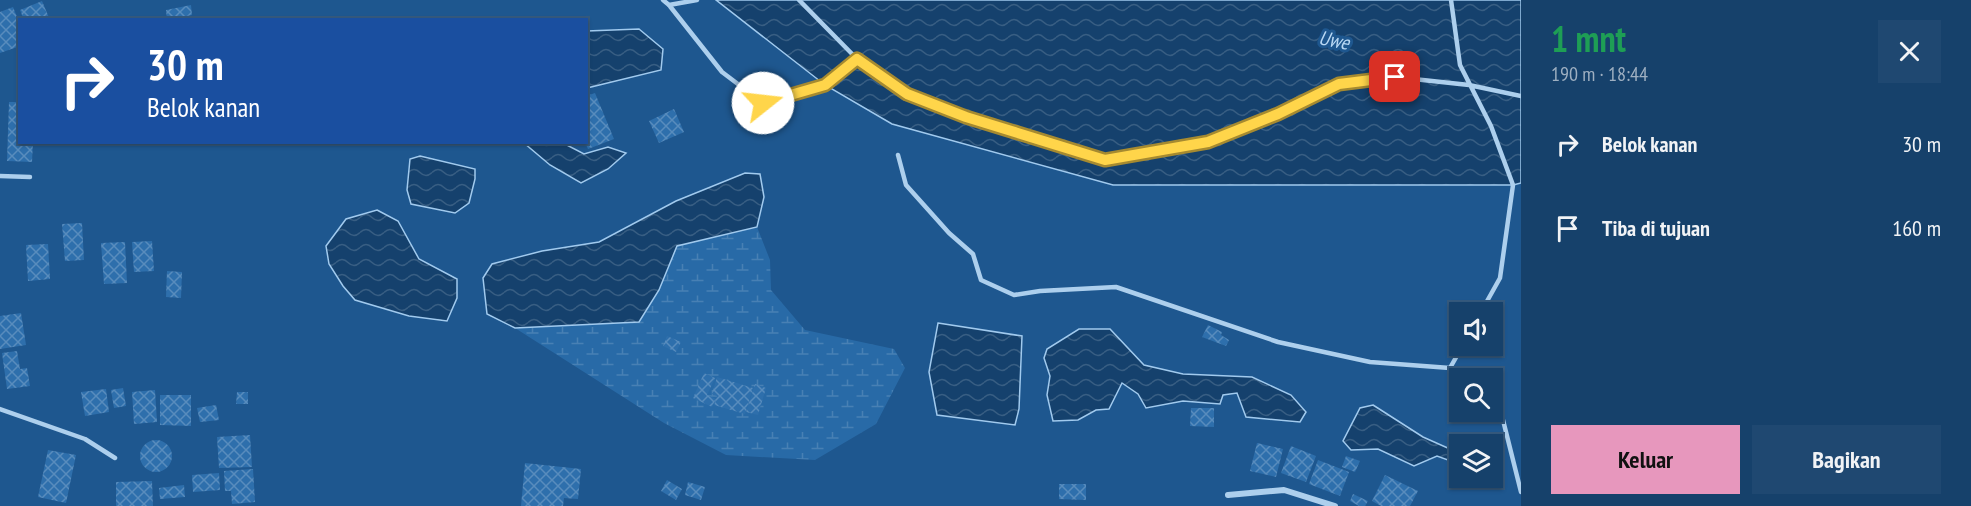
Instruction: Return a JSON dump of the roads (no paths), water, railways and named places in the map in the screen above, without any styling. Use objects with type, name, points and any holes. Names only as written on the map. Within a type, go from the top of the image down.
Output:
[{"type":"street","points":[[1228,495],[1284,490],[1335,506]]},
{"type":"lane","points":[[663,0],[722,72],[763,103],[825,85],[857,59]]},
{"type":"lane","points":[[669,5],[697,0]]},
{"type":"lane","points":[[799,0],[857,59],[907,94],[966,117],[1105,160],[1208,142],[1278,114],[1339,84],[1395,77],[1469,85],[1521,96]]},
{"type":"lane","points":[[1451,0],[1460,65],[1491,126],[1513,185],[1500,278],[1487,302]]},
{"type":"lane","points":[[898,155],[906,185],[949,233],[973,254],[981,280],[1014,295],[1040,291],[1116,287],[1278,342],[1370,362],[1450,368],[1457,356]]},
{"type":"lane","points":[[0,176],[30,177]]},
{"type":"lane","points":[[0,409],[85,440],[115,458]]},
{"type":"lane","points":[[1503,420],[1521,492]]},
{"type":"water","name":"Uwe","points":[[716,0],[1521,0],[1521,183],[1513,185],[1113,185],[892,124],[825,85]]},
{"type":"water","points":[[639,29],[663,49],[661,70],[588,88],[588,31]]},
{"type":"water","points":[[525,144],[565,144],[584,154],[608,147],[626,153],[608,169],[581,183],[550,165]]},
{"type":"water","points":[[420,156],[475,169],[469,203],[455,213],[411,204],[407,190],[410,159]]},
{"type":"water","points":[[745,173],[760,174],[764,197],[757,227],[677,246],[659,290],[639,322],[515,328],[487,314],[483,278],[492,264],[542,251],[599,242],[676,201]]},
{"type":"water","points":[[377,210],[398,221],[419,259],[457,279],[457,298],[447,321],[409,316],[355,300],[329,264],[326,246],[346,219]]},
{"type":"water","points":[[938,323],[1022,336],[1019,409],[1015,425],[937,415],[929,372]]},
{"type":"water","points":[[1079,329],[1110,329],[1144,365],[1183,374],[1252,377],[1291,395],[1306,412],[1300,422],[1246,417],[1237,393],[1223,395],[1220,404],[1183,401],[1146,408],[1138,394],[1122,383],[1109,409],[1096,410],[1078,420],[1053,421],[1047,395],[1050,376],[1044,358],[1047,349]]},
{"type":"water","points":[[1373,405],[1423,437],[1449,449],[1449,460],[1437,456],[1414,466],[1378,449],[1351,450],[1343,441],[1360,408]]}]
